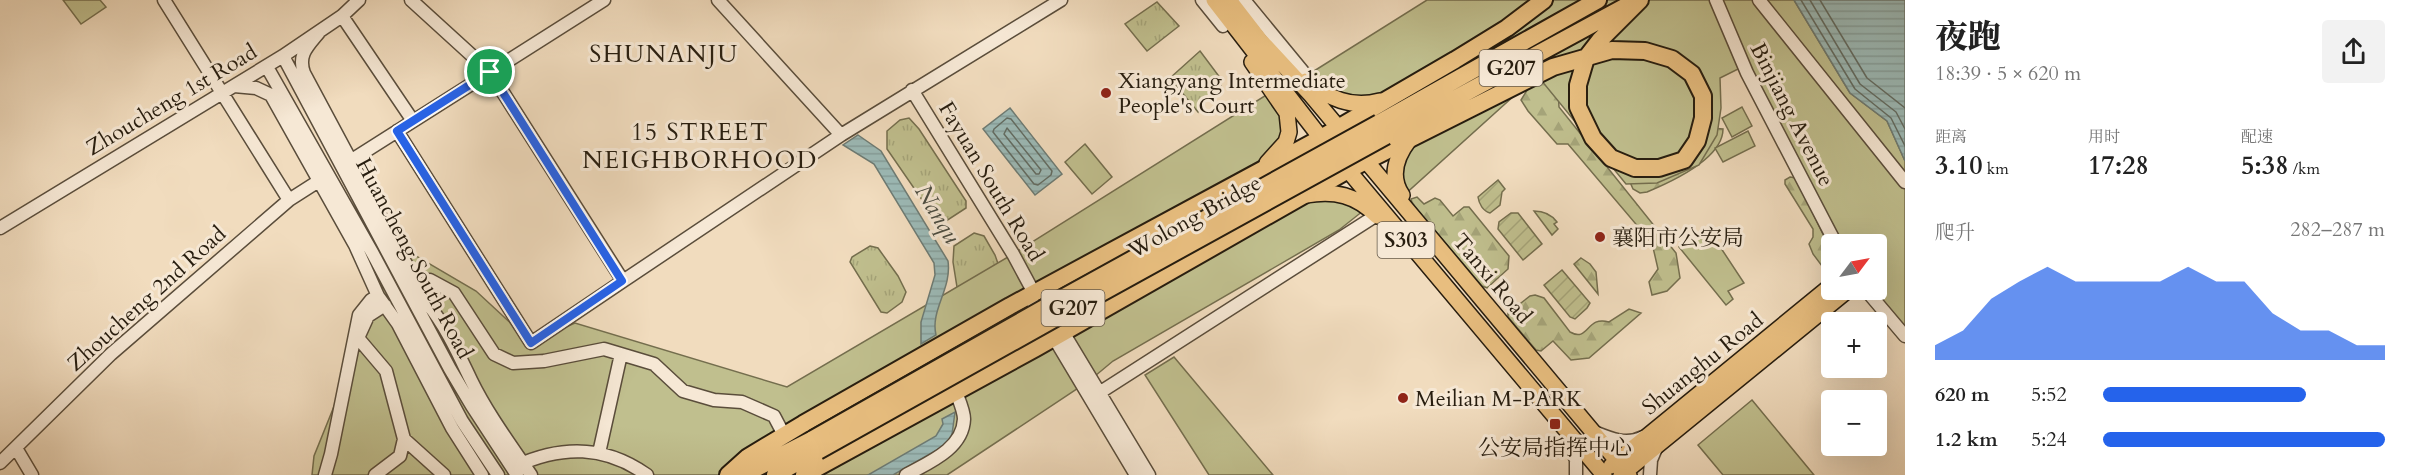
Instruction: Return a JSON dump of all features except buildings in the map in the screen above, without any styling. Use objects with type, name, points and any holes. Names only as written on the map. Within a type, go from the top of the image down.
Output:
[{"type":"highway","points":[[728,475],[748,457],[784,435],[1034,293],[1321,138],[1507,28],[1544,0]]},
{"type":"highway","name":"Wolong Bridge","points":[[776,475],[816,445],[1056,301],[1520,46],[1598,0]]},
{"type":"highway","points":[[804,475],[1029,352],[1348,170],[1553,67],[1583,58],[1593,56],[1612,50],[1645,51],[1672,59],[1692,74],[1703,96],[1704,118],[1697,141],[1684,160],[1659,168],[1635,168],[1611,158],[1593,138],[1578,107],[1578,86],[1586,58],[1593,49],[1600,40],[1638,0]]},
{"type":"highway","name":"Wolong Bridge","points":[[743,475],[816,445],[1054,319],[1638,0]]},
{"type":"main road","points":[[1215,1],[1223,26],[1287,112],[1289,132],[1286,142],[1274,158],[1253,174]]},
{"type":"main road","name":"Tanxi Road","points":[[1215,1],[1266,46],[1311,95],[1626,469]]},
{"type":"main road","name":"Tanxi Road","points":[[1215,1],[1379,213],[1426,263],[1601,475]]},
{"type":"main road","points":[[1266,46],[1319,90],[1353,105],[1386,100]]},
{"type":"main road","points":[[1409,140],[1401,150],[1396,163],[1395,185],[1434,234],[1442,251]]},
{"type":"main road","points":[[1301,196],[1322,192],[1341,193],[1356,198],[1379,213],[1409,254],[1426,263]]},
{"type":"main road","name":"Shuanghu Road","points":[[1601,475],[1626,469],[1656,438],[1821,295]]},
{"type":"main road","name":"Shuanghu Road","points":[[1656,438],[1835,300]]},
{"type":"street","points":[[166,0],[221,94],[289,200]]},
{"type":"street","points":[[411,0],[490,72],[622,281]]},
{"type":"street","points":[[347,163],[604,0]]},
{"type":"street","points":[[718,0],[841,135]]},
{"type":"street","points":[[397,131],[531,343],[841,135],[1061,0]]},
{"type":"street","points":[[1244,0],[1319,90]]},
{"type":"street","name":"Binjiang Avenue","points":[[1716,0],[1747,73],[1831,234]]},
{"type":"street","points":[[1759,0],[1905,182]]},
{"type":"street","name":"Zhoucheng 1st Road","points":[[0,228],[283,57],[342,16],[357,1]]},
{"type":"street","points":[[342,16],[413,121]]},
{"type":"street","points":[[320,31],[302,53],[300,64],[347,163],[439,318],[517,468],[531,475]]},
{"type":"street","name":"Huancheng South Road","points":[[283,57],[347,163],[472,406],[517,468]]},
{"type":"street","name":"Huancheng South Road","points":[[267,67],[323,178],[462,421],[499,475]]},
{"type":"street","points":[[234,86],[256,88],[271,95],[323,178],[382,300],[398,324],[452,428],[482,475]]},
{"type":"street","name":"Fayuan South Road","points":[[912,90],[1013,254],[1069,353]]},
{"type":"street","name":"Zhoucheng 2nd Road","points":[[0,464],[111,354],[289,200],[323,178]]},
{"type":"street","points":[[1099,393],[1379,213]]},
{"type":"street","points":[[1434,234],[1598,433],[1611,439],[1634,442],[1656,438],[1650,475]]},
{"type":"street","points":[[1409,254],[1569,444],[1601,475]]},
{"type":"street","points":[[418,286],[430,280],[454,293],[494,354],[513,363],[544,361],[604,349],[654,364],[683,391],[714,400],[742,402],[774,417],[784,435]]},
{"type":"street","points":[[325,475],[359,315],[371,300],[382,300]]},
{"type":"street","points":[[375,475],[400,456],[404,439],[386,371],[358,338],[368,316],[382,300]]},
{"type":"street","points":[[1874,300],[1905,336]]},
{"type":"street","points":[[1069,353],[1079,332],[1092,316]]},
{"type":"street","points":[[1029,352],[1047,348],[1069,353],[1099,393],[1149,475]]},
{"type":"street","points":[[1069,353],[1136,475]]},
{"type":"street","points":[[599,453],[621,354]]},
{"type":"street","points":[[906,475],[936,458],[957,441],[964,419],[956,392]]},
{"type":"street","points":[[472,406],[495,422]]},
{"type":"street","points":[[462,421],[465,449]]},
{"type":"street","points":[[404,439],[444,475]]},
{"type":"street","points":[[1569,444],[1576,460],[1576,475]]},
{"type":"street","points":[[16,448],[32,475]]},
{"type":"street","points":[[499,475],[550,452],[581,450],[599,453],[632,464],[647,475]]},
{"type":"green space","points":[[63,0],[100,0],[106,7],[81,24]]},
{"type":"green space","points":[[1427,0],[1794,0],[1850,93],[1887,121],[1905,161],[1905,333],[1877,300],[1887,300],[1887,234],[1833,234],[1744,66],[1720,78],[1721,108],[1717,135],[1699,165],[1657,183],[1626,184],[1537,75],[1403,196],[1396,163],[1364,105],[1306,76]]},
{"type":"green space","points":[[1157,2],[1179,26],[1147,51],[1125,24]]},
{"type":"green space","points":[[1200,51],[1221,79],[1221,88],[1200,106],[1198,112],[1170,78]]},
{"type":"green space","points":[[1548,79],[1558,88],[1559,107],[1676,253],[1680,278],[1667,291],[1652,295],[1649,282],[1658,269],[1652,243],[1568,144],[1557,144],[1521,100],[1529,87]]},
{"type":"green space","points":[[1271,92],[1287,113],[1274,158],[1368,207],[1339,230],[1113,361],[1089,381],[947,475],[312,475],[314,456],[339,394],[351,325],[411,253],[476,291],[531,342],[575,323],[787,387],[1013,254]]},
{"type":"green space","points":[[1742,107],[1752,126],[1732,137],[1722,118]]},
{"type":"green space","points":[[909,118],[919,129],[966,201],[966,208],[943,223],[938,223],[887,149],[887,131],[900,120]]},
{"type":"green space","points":[[1709,128],[1723,129],[1721,140],[1714,150],[1694,168],[1647,192],[1640,193],[1633,189],[1627,175]]},
{"type":"green space","points":[[1748,131],[1755,146],[1723,162],[1715,148]]},
{"type":"green space","points":[[1085,144],[1112,177],[1092,194],[1065,162]]},
{"type":"green space","points":[[1790,177],[1796,178],[1823,234],[1821,234],[1821,265],[1809,244],[1813,237],[1813,229],[1785,184],[1785,180]]},
{"type":"green space","points":[[1498,180],[1505,189],[1502,192],[1500,205],[1490,213],[1482,207],[1478,197]]},
{"type":"green space","points":[[1417,197],[1424,204],[1435,198],[1440,200],[1453,216],[1464,207],[1469,207],[1509,256],[1508,269],[1487,288],[1482,286],[1412,204],[1411,199]]},
{"type":"green space","points":[[1534,211],[1544,212],[1557,222],[1554,224],[1558,229],[1552,235]]},
{"type":"green space","points":[[1511,213],[1518,213],[1542,244],[1523,260],[1498,229],[1499,222]]},
{"type":"green space","points":[[1709,230],[1744,283],[1728,291],[1733,299],[1726,305],[1679,247]]},
{"type":"green space","points":[[974,233],[984,236],[995,255],[1002,275],[957,287],[953,262],[954,246]]},
{"type":"green space","points":[[870,246],[878,248],[898,276],[906,292],[902,302],[887,313],[881,312],[850,262],[852,257]]},
{"type":"green space","points":[[1581,258],[1596,272],[1598,294],[1574,264]]},
{"type":"green space","points":[[1562,270],[1590,303],[1575,319],[1570,317],[1544,285]]},
{"type":"green space","points":[[1530,296],[1544,298],[1570,332],[1576,334],[1585,332],[1596,322],[1609,322],[1629,309],[1641,313],[1589,358],[1571,360],[1553,341],[1541,351],[1536,350],[1508,317],[1508,313]]},
{"type":"green space","points":[[1174,357],[1273,475],[1209,475],[1145,375]]},
{"type":"green space","points":[[1752,400],[1814,475],[1723,475],[1698,445]]},
{"type":"water","points":[[1794,0],[1905,0],[1905,161],[1887,121],[1850,93]]},
{"type":"water","points":[[1010,108],[1062,174],[1035,195],[983,129]]},
{"type":"water","points":[[858,135],[881,151],[948,261],[947,281],[936,317],[936,335],[921,344],[921,322],[935,275],[934,263],[874,164],[843,145]]},
{"type":"water","points":[[955,412],[951,442],[893,475],[868,475],[936,436],[943,424],[942,419]]},
{"type":"place","name":"Xiangyang Intermediate People's Court","points":[[1106,93]]},
{"type":"place","name":"襄阳市公安局","points":[[1600,237]]},
{"type":"place","name":"Meilian M-PARK","points":[[1403,398]]},
{"type":"place","name":"公安局指挥中心","points":[[1555,424]]},
{"type":"district","name":"SHUNANJU","points":[[664,54]]},
{"type":"district","name":"15 STREET NEIGHBORHOOD","points":[[700,146]]},
{"type":"route","points":[[490,72],[622,281],[531,343],[397,131],[490,72]]},
{"type":"water label","name":"Nanqu","points":[[938,214]]}]
